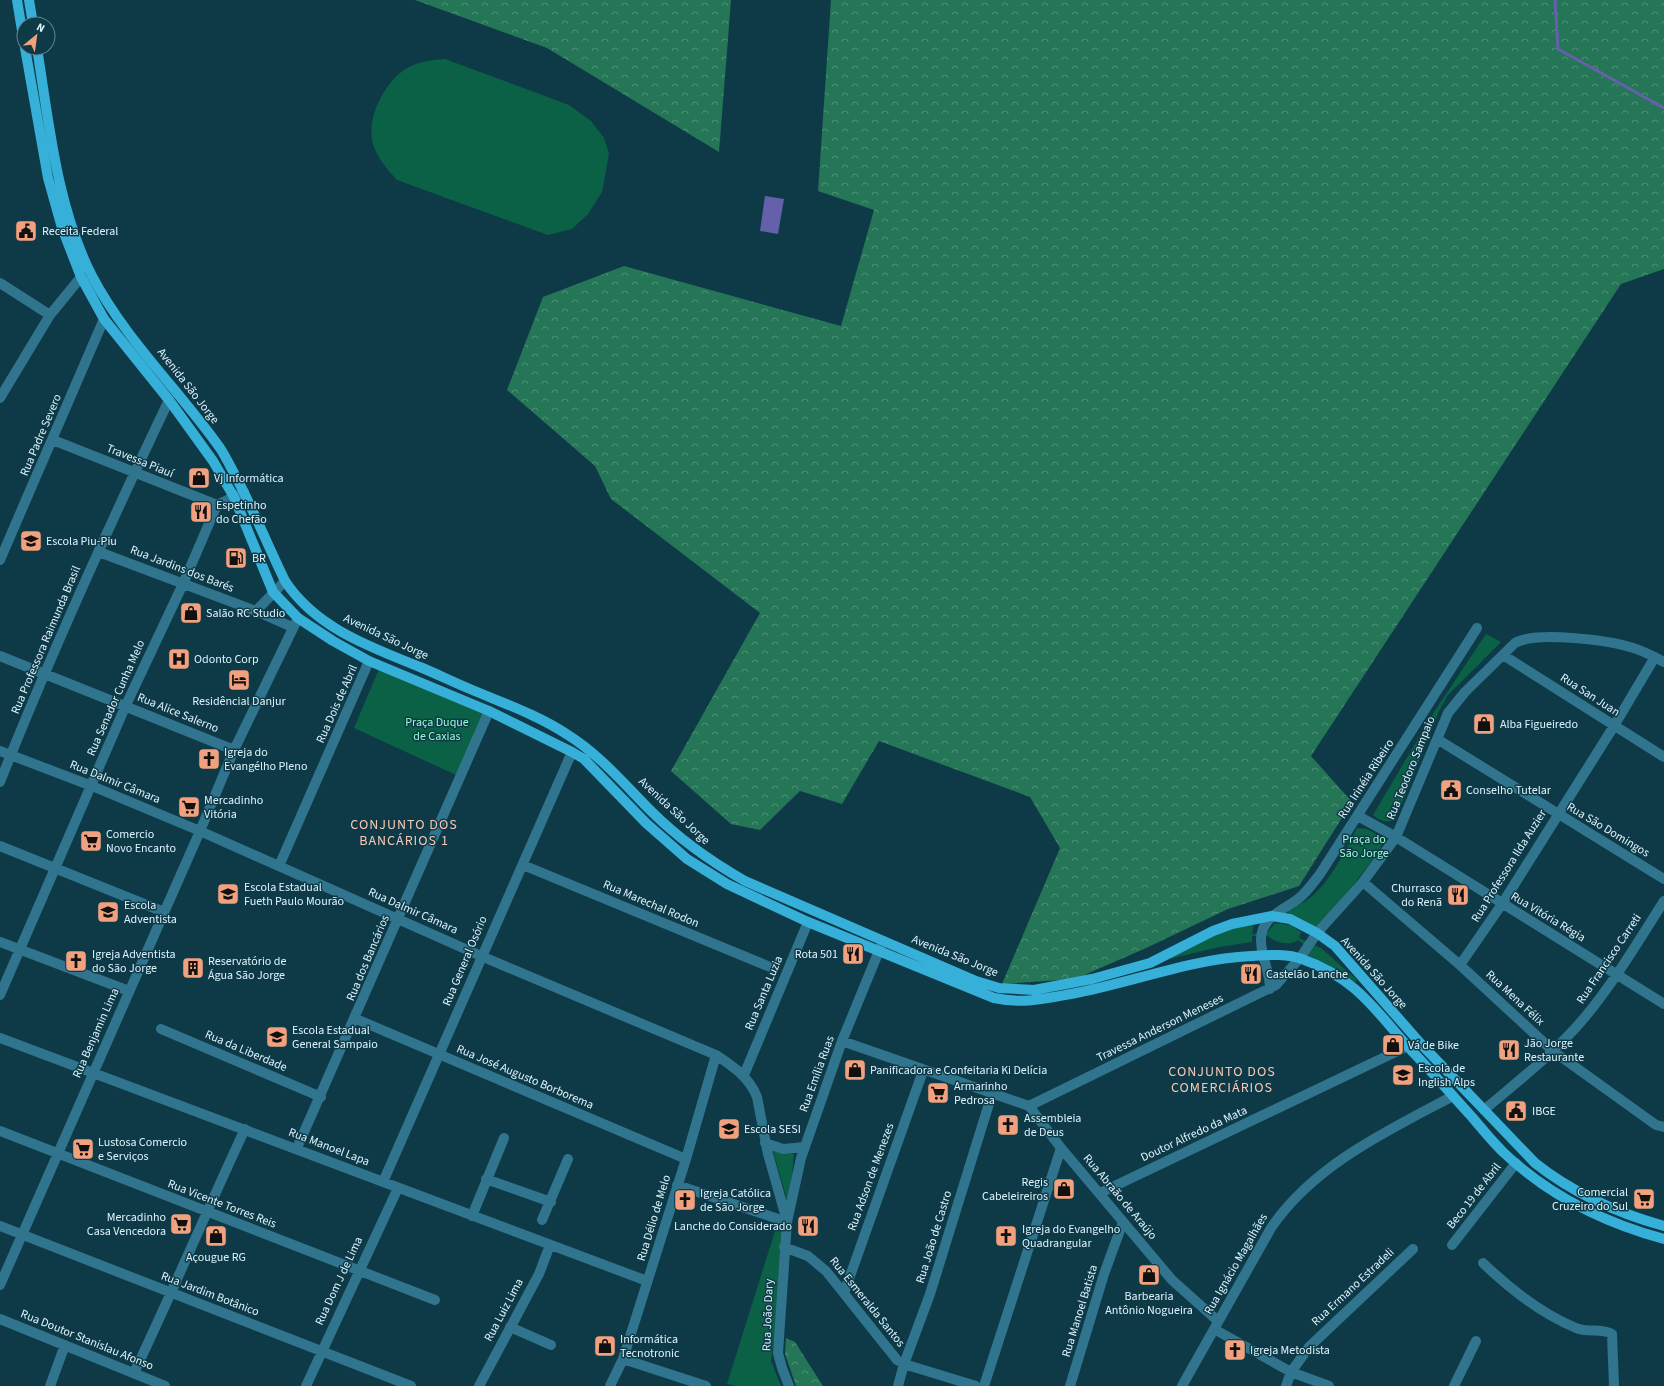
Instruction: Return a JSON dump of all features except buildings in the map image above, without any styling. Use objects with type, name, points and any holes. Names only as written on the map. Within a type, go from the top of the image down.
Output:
[{"type":"main road","points":[[17,0],[20,16]]},
{"type":"main road","points":[[29,0],[32,16]]},
{"type":"main road","name":"Avenida São Jorge","points":[[26,56],[48,178],[62,228],[82,277],[104,320],[169,400],[213,461],[234,497],[273,592],[298,618],[333,641],[370,661],[489,711],[584,759],[646,823],[687,859],[726,884],[808,922],[994,998],[1011,1002],[1027,1002],[1095,989],[1225,957],[1264,955],[1300,958],[1329,971],[1352,985],[1372,1003],[1452,1096],[1500,1148],[1516,1163],[1534,1177],[1588,1211],[1628,1228],[1664,1239]]},
{"type":"main road","name":"Avenida São Jorge","points":[[38,56],[56,165],[69,216],[92,276],[116,316],[221,450],[244,492],[285,581],[306,608],[339,632],[382,652],[501,702],[568,734],[619,778],[652,812],[692,848],[716,865],[745,881],[976,981],[999,988],[1034,990],[1092,979],[1150,963],[1213,931],[1232,924],[1272,916],[1290,919],[1317,933],[1335,946],[1420,1044],[1484,1110],[1522,1152],[1553,1178],[1641,1220],[1664,1226]]},
{"type":"street","points":[[0,398],[50,315],[82,277]]},
{"type":"street","points":[[0,283],[50,315]]},
{"type":"street","name":"Rua Padre Severo","points":[[0,560],[104,320]]},
{"type":"street","points":[[0,376],[10,382]]},
{"type":"street","name":"Rua Professora Raimunda Brasil","points":[[0,782],[45,673],[134,473],[169,400]]},
{"type":"street","name":"Travessa Piauí","points":[[53,440],[217,505]]},
{"type":"street","points":[[217,505],[244,492]]},
{"type":"street","name":"Rua Senador Cunha Melo","points":[[0,994],[126,706],[183,584],[217,505]]},
{"type":"street","name":"Rua Jardins dos Barés","points":[[99,552],[256,611],[292,627]]},
{"type":"street","points":[[256,611],[285,581]]},
{"type":"street","name":"Rua Benjamin Lima","points":[[0,1285],[200,831],[234,750],[292,627],[298,618]]},
{"type":"street","name":"Rua Irinéia Ribeiro","points":[[1264,955],[1261,935],[1265,925],[1272,916],[1308,890],[1358,816],[1477,628]]},
{"type":"street","name":"Rua Teodoro Sampaio","points":[[1270,989],[1300,958],[1317,933],[1363,882],[1396,837],[1448,713],[1465,692],[1519,641],[1540,636],[1618,644],[1659,659]]},
{"type":"street","name":"Rua San Juan","points":[[1503,655],[1664,757]]},
{"type":"street","name":"Rua Alice Salerno","points":[[0,656],[234,750]]},
{"type":"street","name":"Rua Professora Ilda Auzier","points":[[1460,965],[1502,904],[1557,814],[1659,659]]},
{"type":"street","name":"Rua Dois de Abril","points":[[279,866],[370,661]]},
{"type":"street","name":"Rua dos Bancários","points":[[297,1148],[356,1019],[489,711]]},
{"type":"street","name":"Rua São Domingos","points":[[1437,740],[1664,879]]},
{"type":"street","name":"Rua Dalmir Câmara","points":[[0,751],[92,786],[200,831],[481,956],[716,1056],[744,1075],[757,1097],[765,1143],[787,1221]]},
{"type":"street","name":"Rua General Osório","points":[[383,1182],[481,956],[572,752]]},
{"type":"street","name":"Rua Vitória Régia","points":[[1358,816],[1396,837],[1664,1004]]},
{"type":"street","points":[[0,846],[55,870],[164,912]]},
{"type":"street","name":"Rua Marechal Rodon","points":[[523,864],[770,967]]},
{"type":"street","name":"Rua Mena Félix","points":[[1363,882],[1460,965],[1553,1051],[1660,1126]]},
{"type":"street","name":"Rua Francisco Carreti","points":[[1484,1110],[1553,1051],[1585,1018],[1617,974],[1664,901]]},
{"type":"street","name":"Rua Santa Luzia","points":[[744,1075],[808,922]]},
{"type":"street","name":"Rua Emília Ruas","points":[[783,1268],[787,1221],[805,1147],[842,1041],[883,940]]},
{"type":"street","points":[[0,942],[129,991]]},
{"type":"street","points":[[1264,955],[1269,973],[1270,989]]},
{"type":"street","name":"Travessa Anderson Meneses","points":[[1029,1106],[1270,989]]},
{"type":"street","name":"Rua José Augusto Borborema","points":[[356,1019],[686,1159]]},
{"type":"street","name":"Rua da Liberdade","points":[[161,1029],[321,1097]]},
{"type":"street","name":"Rua Manoel Lapa","points":[[0,1038],[92,1074],[297,1148],[398,1188],[648,1281]]},
{"type":"street","points":[[842,1041],[923,1071],[1029,1106]]},
{"type":"street","name":"Doutor Alfredo da Mata","points":[[1100,1193],[1408,1046]]},
{"type":"street","name":"Rua Délio de Melo","points":[[610,1386],[623,1359],[686,1159],[716,1056]]},
{"type":"street","name":"Rua Adson de Menezes","points":[[844,1292],[923,1071]]},
{"type":"street","name":"Rua João de Castro","points":[[898,1386],[904,1364],[930,1294],[992,1094]]},
{"type":"street","name":"Rua Ignácio Magalhães","points":[[1182,1386],[1281,1212],[1350,1153],[1452,1096]]},
{"type":"street","name":"Rua Abraão de Araújo","points":[[1029,1106],[1061,1148],[1172,1280],[1216,1325],[1292,1372],[1330,1386]]},
{"type":"street","points":[[134,1374],[172,1294],[207,1211],[245,1129]]},
{"type":"street","name":"Rua Vicente Torres Reis","points":[[0,1131],[435,1300]]},
{"type":"street","points":[[472,1216],[486,1178],[504,1138]]},
{"type":"street","points":[[765,1143],[783,1149],[805,1147]]},
{"type":"street","points":[[984,1386],[1061,1148]]},
{"type":"street","points":[[542,1220],[551,1202],[568,1159]]},
{"type":"street","name":"Beco 19 de Abril","points":[[1452,1245],[1516,1163]]},
{"type":"street","points":[[486,1178],[551,1202]]},
{"type":"street","points":[[677,1185],[787,1221]]},
{"type":"street","name":"Rua Dom J de Lima","points":[[306,1386],[321,1350],[398,1188]]},
{"type":"street","name":"Rua Manoel Batista","points":[[1070,1386],[1104,1274],[1123,1222]]},
{"type":"street","name":"Rua Jardim Botânico","points":[[0,1226],[411,1386]]},
{"type":"street","name":"Rua Luiz Lima","points":[[479,1386],[539,1274],[550,1245]]},
{"type":"street","name":"Rua Esmeralda Santos","points":[[784,1247],[814,1259],[844,1292],[892,1355],[904,1364],[976,1386]]},
{"type":"street","name":"Rua Ermano Estradeli","points":[[1286,1386],[1292,1372],[1309,1347],[1413,1249]]},
{"type":"street","points":[[1483,1263],[1535,1305],[1570,1325],[1583,1330],[1612,1334],[1614,1386]]},
{"type":"street","name":"Rua João Dary","points":[[783,1268],[778,1353],[789,1386]]},
{"type":"street","name":"Rua Doutor Stanislau Afonso","points":[[0,1319],[165,1386]]},
{"type":"street","points":[[510,1327],[551,1345]]},
{"type":"street","points":[[1454,1386],[1476,1340]]},
{"type":"street","points":[[50,1386],[65,1345]]},
{"type":"street","points":[[623,1359],[706,1386]]},
{"type":"green space","points":[[415,0],[731,0],[719,152],[547,48]]},
{"type":"green space","points":[[831,0],[1664,0],[1664,269],[1621,284],[1311,756],[1352,802],[1299,886],[1228,909],[1144,949],[1075,979],[1002,984],[1060,848],[1030,797],[879,741],[842,804],[800,791],[760,830],[731,824],[671,771],[760,613],[611,499],[595,466],[507,390],[543,297],[624,266],[841,326],[874,210],[818,191]]},
{"type":"green space","points":[[445,59],[569,105],[591,121],[604,138],[609,154],[602,192],[588,214],[572,229],[548,235],[397,180],[383,163],[377,154],[371,134],[374,114],[383,93],[396,76],[409,67],[423,62]]},
{"type":"green space","points":[[1486,634],[1501,642],[1448,695],[1439,711],[1401,806],[1393,821],[1378,819],[1373,815],[1434,712]]},
{"type":"green space","name":"Praça Duque de Caxias","points":[[379,669],[485,713],[456,775],[354,728]]},
{"type":"green space","name":"Praça do São Jorge","points":[[1357,828],[1367,829],[1381,837],[1382,844],[1379,852],[1319,929],[1285,911],[1307,900],[1322,886],[1336,867]]},
{"type":"green space","points":[[1254,922],[1252,934],[1267,933],[1275,923],[1290,925],[1301,932],[1299,938],[1321,948],[1357,980],[1355,983],[1329,965],[1305,954],[1309,948],[1298,940],[1290,943],[1282,943],[1273,940],[1266,935],[1252,936],[1252,942],[1219,947],[1169,959],[1203,937]]},
{"type":"green space","points":[[773,1151],[794,1154],[785,1250],[771,1361],[781,1386],[736,1386],[727,1384],[786,1196]]},
{"type":"green space","points":[[786,1338],[795,1342],[823,1386],[796,1386],[785,1354]]},
{"type":"shaded area","points":[[765,196],[784,199],[778,234],[760,231]]},
{"type":"waterway","points":[[1555,0],[1558,49],[1664,108]]},
{"type":"place","name":"Receita Federal","points":[[26,231]]},
{"type":"place","name":"Vj Informática","points":[[199,478]]},
{"type":"place","name":"Espetinho do Chefão","points":[[201,512]]},
{"type":"place","name":"Escola Piu-Piu","points":[[31,541]]},
{"type":"place","name":"BR","points":[[236,558]]},
{"type":"place","name":"Salão RC Studio","points":[[191,613]]},
{"type":"place","name":"Odonto Corp","points":[[179,659]]},
{"type":"place","name":"Residêncial Danjur","points":[[239,680]]},
{"type":"place","name":"Alba Figueiredo","points":[[1484,724]]},
{"type":"place","name":"Igreja do Evangélho Pleno","points":[[209,759]]},
{"type":"place","name":"Conselho Tutelar","points":[[1451,790]]},
{"type":"place","name":"Mercadinho Vitória","points":[[189,807]]},
{"type":"place","name":"Comercio Novo Encanto","points":[[91,841]]},
{"type":"place","name":"Escola Estadual Fueth Paulo Mourão","points":[[228,894]]},
{"type":"place","name":"Churrasco do Renã","points":[[1458,895]]},
{"type":"place","name":"Escola Adventista","points":[[108,912]]},
{"type":"place","name":"Rota 501","points":[[853,954]]},
{"type":"place","name":"Igreja Adventista do São Jorge","points":[[76,961]]},
{"type":"place","name":"Reservatório de Água São Jorge","points":[[193,968]]},
{"type":"place","name":"Castelão Lanche","points":[[1251,974]]},
{"type":"place","name":"Escola Estadual General Sampaio","points":[[277,1037]]},
{"type":"place","name":"Vá de Bike","points":[[1393,1045]]},
{"type":"place","name":"Jão Jorge Restaurante","points":[[1509,1050]]},
{"type":"place","name":"Panificadora e Confeitaria Ki Delícia","points":[[855,1070]]},
{"type":"place","name":"Escola de Inglish Alps","points":[[1403,1075]]},
{"type":"place","name":"Armarinho Pedrosa","points":[[938,1093]]},
{"type":"place","name":"IBGE","points":[[1516,1111]]},
{"type":"place","name":"Assembleia de Deus","points":[[1008,1125]]},
{"type":"place","name":"Escola SESI","points":[[729,1129]]},
{"type":"place","name":"Lustosa Comercio e Serviços","points":[[83,1149]]},
{"type":"place","name":"Regis Cabeleireiros","points":[[1064,1189]]},
{"type":"place","name":"Comercial Cruzeiro do Sul","points":[[1644,1199]]},
{"type":"place","name":"Igreja Católica de São Jorge","points":[[685,1200]]},
{"type":"place","name":"Mercadinho Casa Vencedora","points":[[181,1224]]},
{"type":"place","name":"Lanche do Considerado","points":[[808,1226]]},
{"type":"place","name":"Açougue RG","points":[[216,1236]]},
{"type":"place","name":"Igreja do Evangelho Quadrangular","points":[[1006,1236]]},
{"type":"place","name":"Barbearia Antônio Nogueira","points":[[1149,1275]]},
{"type":"place","name":"Informática Tecnotronic","points":[[605,1346]]},
{"type":"place","name":"Igreja Metodista","points":[[1235,1350]]},
{"type":"district","name":"CONJUNTO DOS BANCÁRIOS 1","points":[[404,834]]},
{"type":"district","name":"CONJUNTO DOS COMERCIÁRIOS","points":[[1222,1080]]}]
